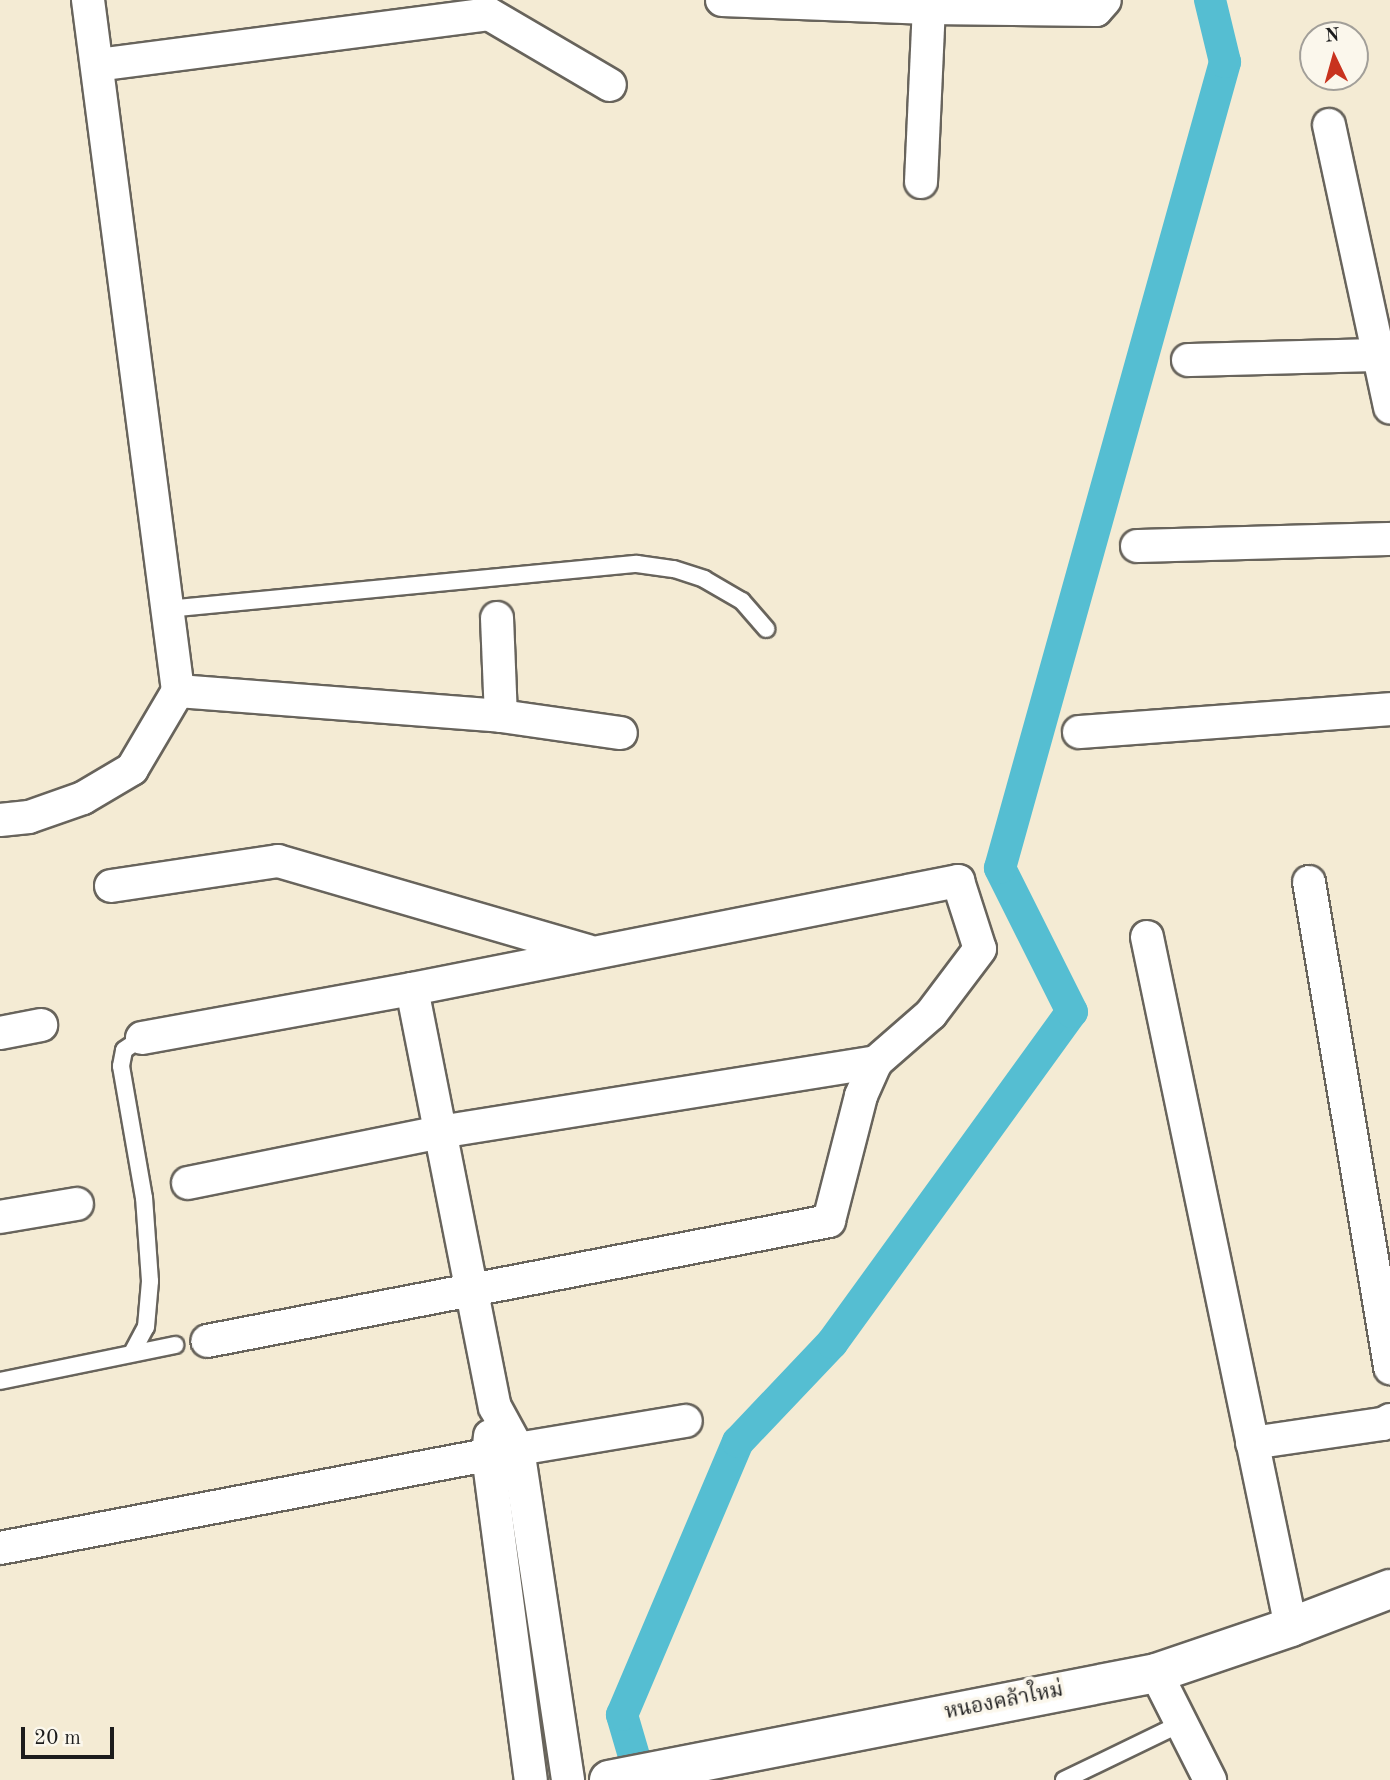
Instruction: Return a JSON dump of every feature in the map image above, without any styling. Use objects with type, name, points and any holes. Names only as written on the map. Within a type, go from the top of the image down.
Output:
[{"type":"street","points":[[0,820],[29,817],[83,798],[132,769],[178,691],[88,0]]},
{"type":"street","points":[[722,0],[929,8],[1096,10],[1105,0]]},
{"type":"street","points":[[921,182],[929,8]]},
{"type":"street","points":[[97,65],[489,14],[610,85]]},
{"type":"street","points":[[1329,125],[1390,408]]},
{"type":"street","points":[[1188,360],[1378,355]]},
{"type":"street","points":[[1137,545],[1390,539]]},
{"type":"street","points":[[497,618],[501,716]]},
{"type":"street","points":[[178,691],[501,716],[621,733]]},
{"type":"street","points":[[1079,732],[1390,709]]},
{"type":"street","points":[[111,886],[278,861],[593,952]]},
{"type":"street","points":[[142,1038],[412,989],[958,881],[980,949],[931,1014],[876,1062],[861,1096],[829,1221],[207,1341]]},
{"type":"street","points":[[1309,882],[1390,1368]]},
{"type":"street","points":[[1147,937],[1291,1628]]},
{"type":"street","points":[[412,989],[495,1407],[518,1449],[568,1780]]},
{"type":"street","points":[[0,1033],[41,1025]]},
{"type":"street","points":[[188,1183],[440,1132],[876,1062]]},
{"type":"street","points":[[0,1217],[76,1205]]},
{"type":"street","points":[[495,1407],[488,1455],[531,1780]]},
{"type":"street","points":[[1252,1443],[1383,1424],[1390,1420]]},
{"type":"street","points":[[0,1548],[518,1449],[686,1421]]},
{"type":"street","name":"หนองคล้าใหม่","points":[[609,1780],[1156,1672],[1291,1628],[1390,1589]]},
{"type":"street","points":[[1156,1672],[1210,1780]]},
{"type":"lane","points":[[167,609],[637,564],[674,569],[704,579],[742,601],[766,629]]},
{"type":"lane","points":[[132,1353],[146,1327],[150,1281],[144,1198],[121,1066],[124,1050],[142,1038]]},
{"type":"lane","points":[[0,1381],[175,1345]]},
{"type":"lane","points":[[1063,1780],[1182,1723]]},
{"type":"waterway","points":[[641,1780],[622,1715],[738,1442],[832,1343],[1072,1012],[1000,868],[1225,62],[1210,0]]}]
